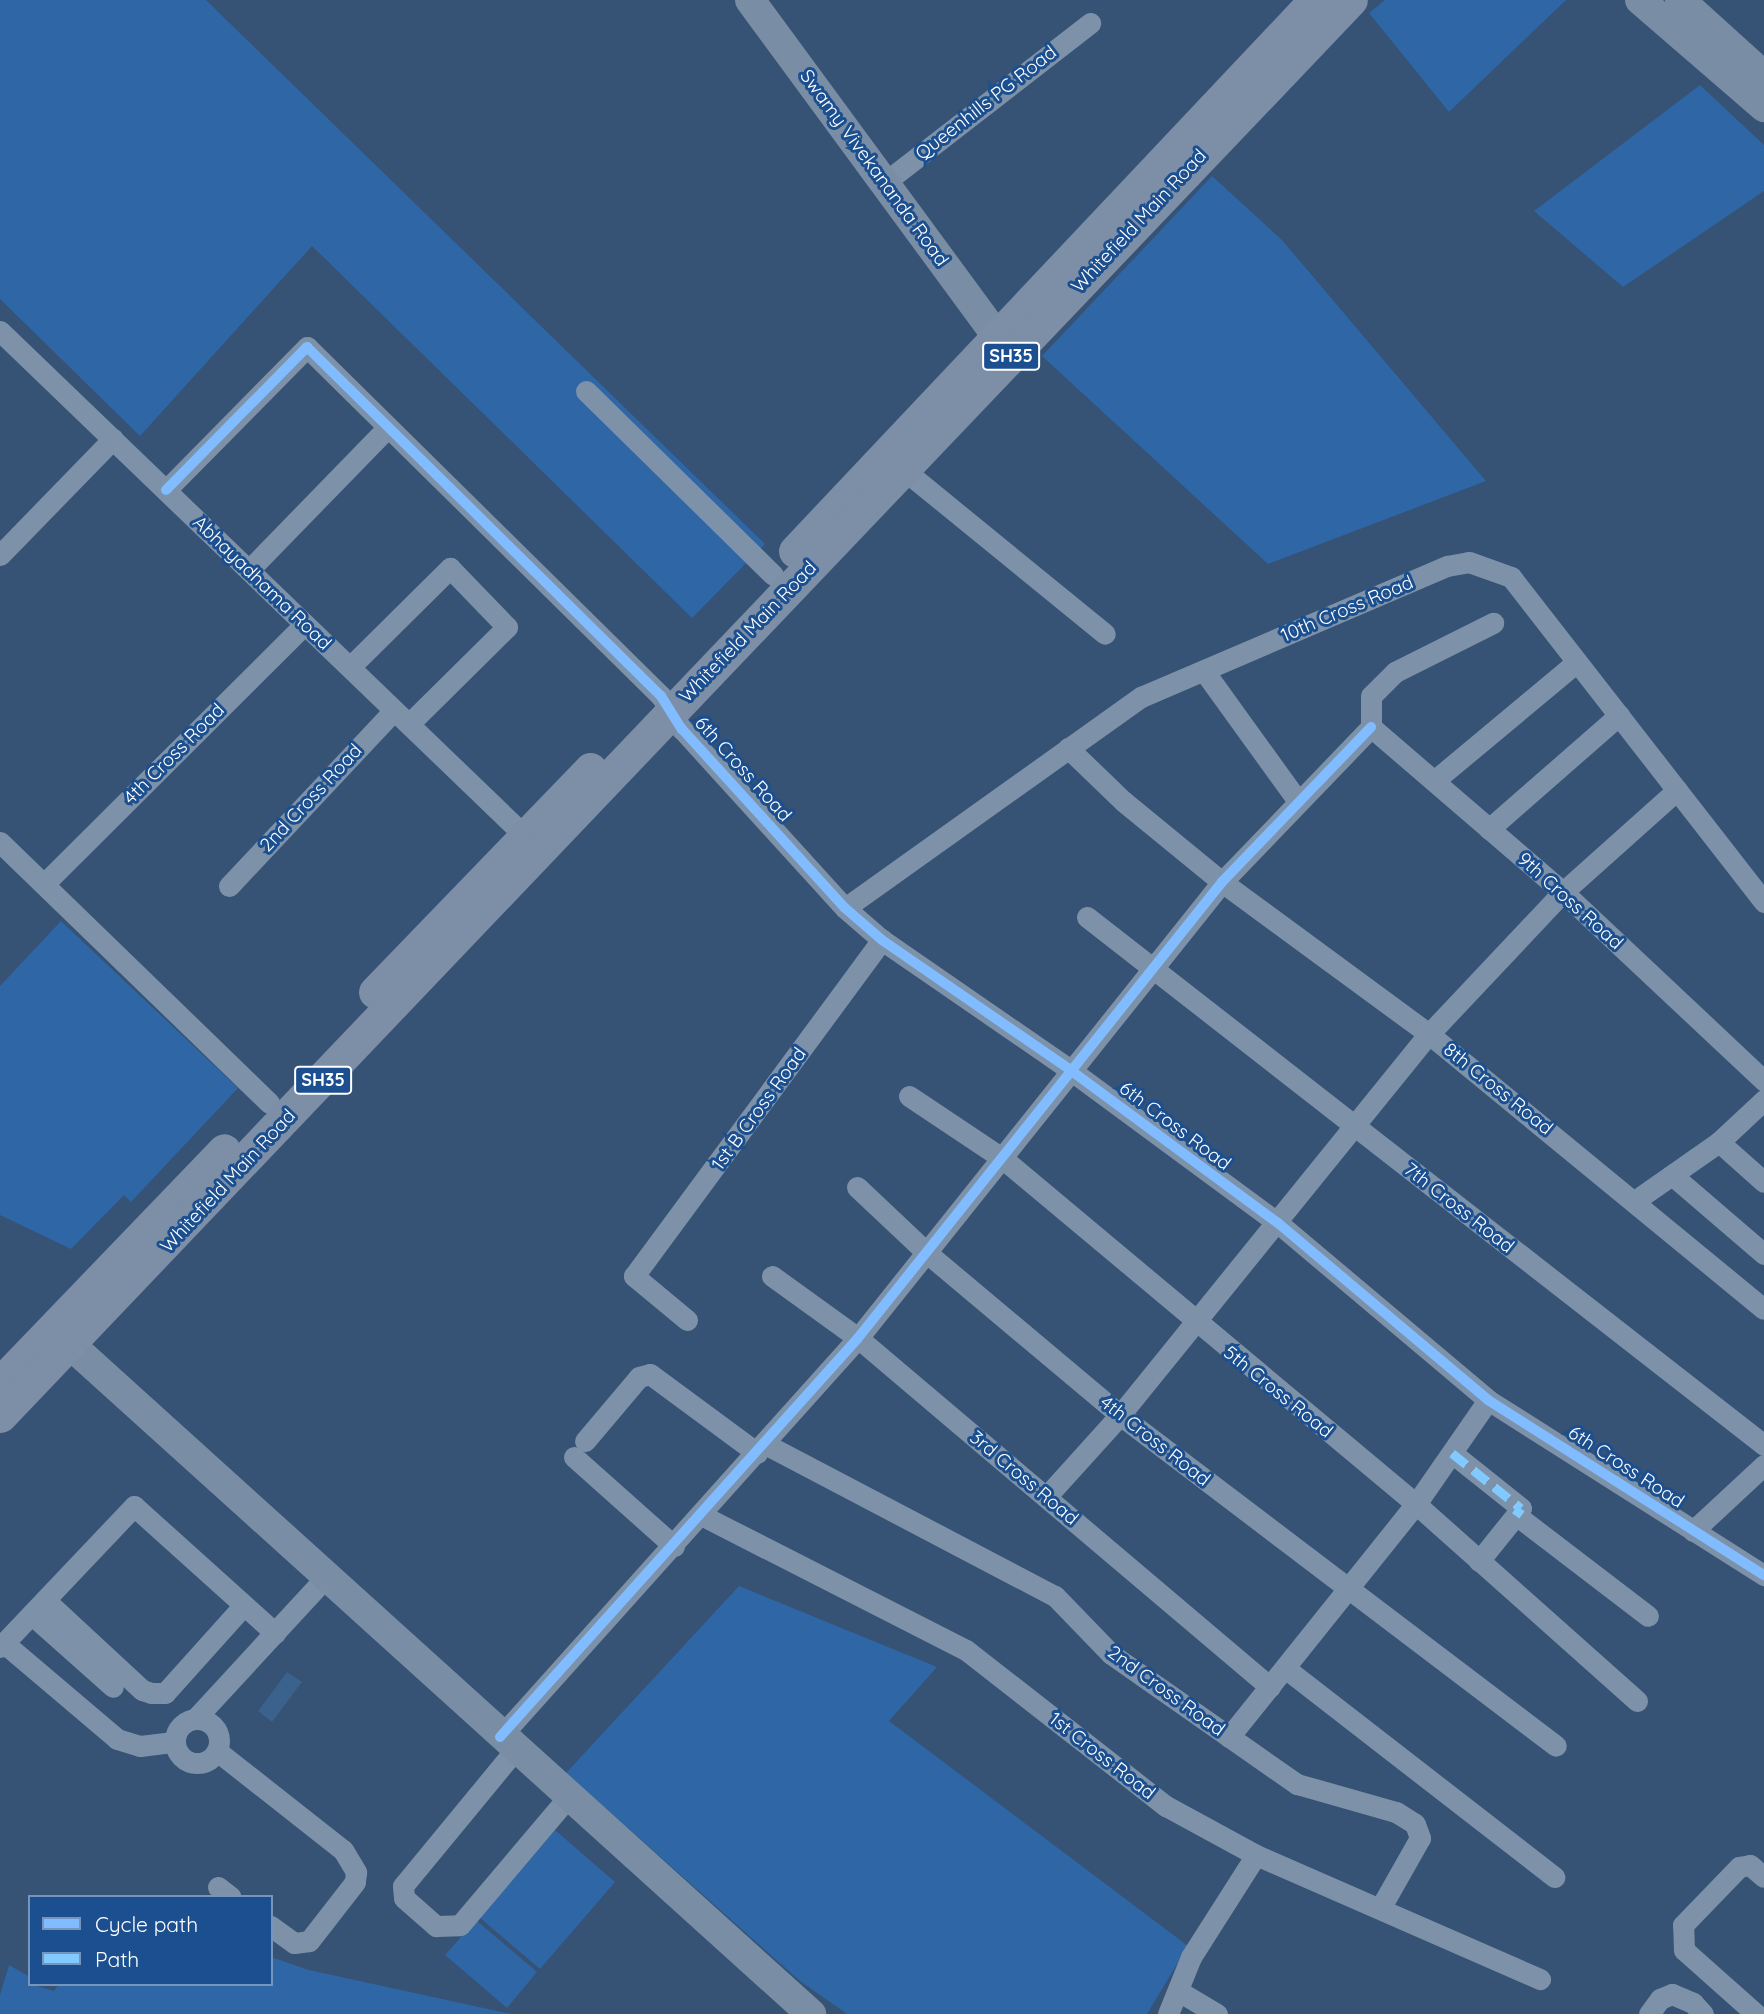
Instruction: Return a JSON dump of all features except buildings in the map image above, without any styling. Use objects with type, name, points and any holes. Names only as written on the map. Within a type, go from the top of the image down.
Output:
[{"type":"main road","name":"Whitefield Main Road","points":[[0,1416],[62,1338],[269,1103],[524,835],[666,704],[904,470],[1351,0]]},
{"type":"main road","name":"Whitefield Main Road","points":[[0,1383],[62,1338],[666,704],[773,575],[1301,6]]},
{"type":"main road","points":[[1007,325],[1034,309],[1112,228]]},
{"type":"street","name":"Swamy Vivekananda Road","points":[[750,0],[884,183],[1007,325]]},
{"type":"street","points":[[1640,0],[1764,107]]},
{"type":"street","points":[[1680,0],[1764,76]]},
{"type":"street","name":"Queenhills PG Road","points":[[884,183],[1090,23]]},
{"type":"street","name":"Abhayadhama Road","points":[[0,331],[524,835]]},
{"type":"street","name":"6th Cross Road","points":[[166,490],[307,347],[666,704],[682,729],[845,908],[882,940],[1073,1072],[1278,1223],[1488,1400],[1764,1575]]},
{"type":"street","points":[[586,391],[773,575]]},
{"type":"street","points":[[249,570],[388,426]]},
{"type":"street","points":[[0,555],[113,439]]},
{"type":"street","points":[[904,470],[1105,634]]},
{"type":"street","name":"10th Cross Road","points":[[845,908],[1141,697],[1447,566],[1469,562],[1511,577],[1764,902]]},
{"type":"street","name":"2nd Cross Road","points":[[229,886],[401,717],[507,627],[450,568],[349,667]]},
{"type":"street","points":[[568,1797],[460,1925],[436,1926],[404,1898],[403,1886],[508,1744],[674,1546],[858,1338],[1154,971],[1222,882],[1297,800],[1371,727],[1371,696],[1395,672],[1493,623]]},
{"type":"street","name":"4th Cross Road","points":[[44,884],[305,624]]},
{"type":"street","points":[[1434,781],[1577,662]]},
{"type":"street","points":[[1204,671],[1297,800]]},
{"type":"street","points":[[1489,829],[1619,715]]},
{"type":"street","name":"9th Cross Road","points":[[1371,727],[1563,892],[1764,1081]]},
{"type":"street","name":"8th Cross Road","points":[[1068,748],[1123,801],[1222,882],[1429,1034],[1636,1200],[1764,1309]]},
{"type":"street","points":[[1046,1497],[1120,1415],[1429,1034],[1563,892],[1677,790]]},
{"type":"street","points":[[0,842],[269,1103]]},
{"type":"street","name":"7th Cross Road","points":[[1087,917],[1764,1445]]},
{"type":"street","name":"1st B Cross Road","points":[[687,1320],[634,1276],[882,940]]},
{"type":"street","name":"5th Cross Road","points":[[909,1096],[1002,1158],[1194,1322],[1416,1504],[1637,1701]]},
{"type":"street","points":[[1636,1200],[1719,1142],[1764,1100]]},
{"type":"street","points":[[1719,1142],[1764,1182]]},
{"type":"street","points":[[1672,1175],[1764,1254]]},
{"type":"street","name":"4th Cross Road","points":[[857,1187],[927,1253],[1120,1415],[1556,1746]]},
{"type":"street","name":"3rd Cross Road","points":[[772,1276],[858,1338],[1270,1687]]},
{"type":"street","points":[[62,1338],[803,2011]]},
{"type":"street","name":"2nd Cross Road","points":[[674,1546],[579,1449],[639,1377],[650,1374],[761,1448],[1055,1596],[1111,1654],[1297,1784],[1396,1812],[1415,1824],[1420,1838],[1381,1907]]},
{"type":"street","points":[[1230,1737],[1416,1504],[1488,1400]]},
{"type":"street","points":[[1452,1453],[1521,1508],[1479,1561]]},
{"type":"street","points":[[1693,1531],[1764,1465]]},
{"type":"street","points":[[174,1742],[140,1746],[117,1739],[2,1645],[134,1506],[275,1633]]},
{"type":"street","name":"1st Cross Road","points":[[701,1515],[966,1650],[1166,1806],[1256,1855],[1381,1907],[1540,1979]]},
{"type":"street","points":[[1516,1515],[1648,1616]]},
{"type":"street","points":[[195,1719],[216,1729],[217,1751],[207,1761],[192,1763],[180,1756],[174,1742],[178,1728],[195,1719],[325,1578]]},
{"type":"street","points":[[39,1608],[142,1690],[165,1693],[243,1606]]},
{"type":"street","points":[[39,1608],[113,1687]]},
{"type":"street","points":[[1285,1668],[1554,1877]]},
{"type":"street","points":[[217,1751],[343,1850],[356,1872],[355,1882],[309,1941],[294,1943],[273,1927]]},
{"type":"street","points":[[1168,2014],[1180,1992],[1191,1956],[1256,1855]]},
{"type":"street","points":[[1756,2014],[1684,1950],[1682,1940],[1688,1918],[1739,1867],[1751,1865],[1764,1877]]},
{"type":"street","points":[[1180,1992],[1217,2014]]},
{"type":"street","points":[[1649,2014],[1660,1998],[1672,1994],[1693,2003],[1703,2014]]},
{"type":"shaded area","points":[[0,0],[206,0],[765,544],[692,618],[312,246],[140,436],[0,299]]},
{"type":"shaded area","points":[[1385,0],[1566,0],[1449,112],[1369,13]]},
{"type":"shaded area","points":[[1700,85],[1764,145],[1764,191],[1623,287],[1534,211]]},
{"type":"shaded area","points":[[1212,176],[1282,240],[1486,481],[1268,564],[1042,356]]},
{"type":"shaded area","points":[[61,921],[238,1088],[131,1202],[124,1195],[71,1249],[0,1215],[0,986]]},
{"type":"shaded area","points":[[739,1586],[937,1667],[889,1721],[1188,1946],[1147,2014],[847,2014],[800,1981],[566,1773]]},
{"type":"shaded area","points":[[287,1672],[302,1682],[272,1722],[258,1711]]},
{"type":"shaded area","points":[[555,1830],[615,1882],[540,1969],[479,1917]]},
{"type":"shaded area","points":[[476,1920],[537,1972],[507,2008],[445,1955]]},
{"type":"shaded area","points":[[273,1958],[309,1970],[511,2014],[0,2014],[0,1995],[9,1965],[28,1976],[28,1986],[54,1991],[58,1986],[273,1986]]},
{"type":"marked path","points":[[1452,1453],[1521,1508],[1516,1515]]},
{"type":"cycle path","points":[[166,490],[307,347],[661,696],[682,729],[845,908],[882,940],[1073,1072],[1278,1223],[1488,1400],[1764,1575]]},
{"type":"cycle path","points":[[500,1737],[858,1338],[1222,882],[1371,727]]}]
